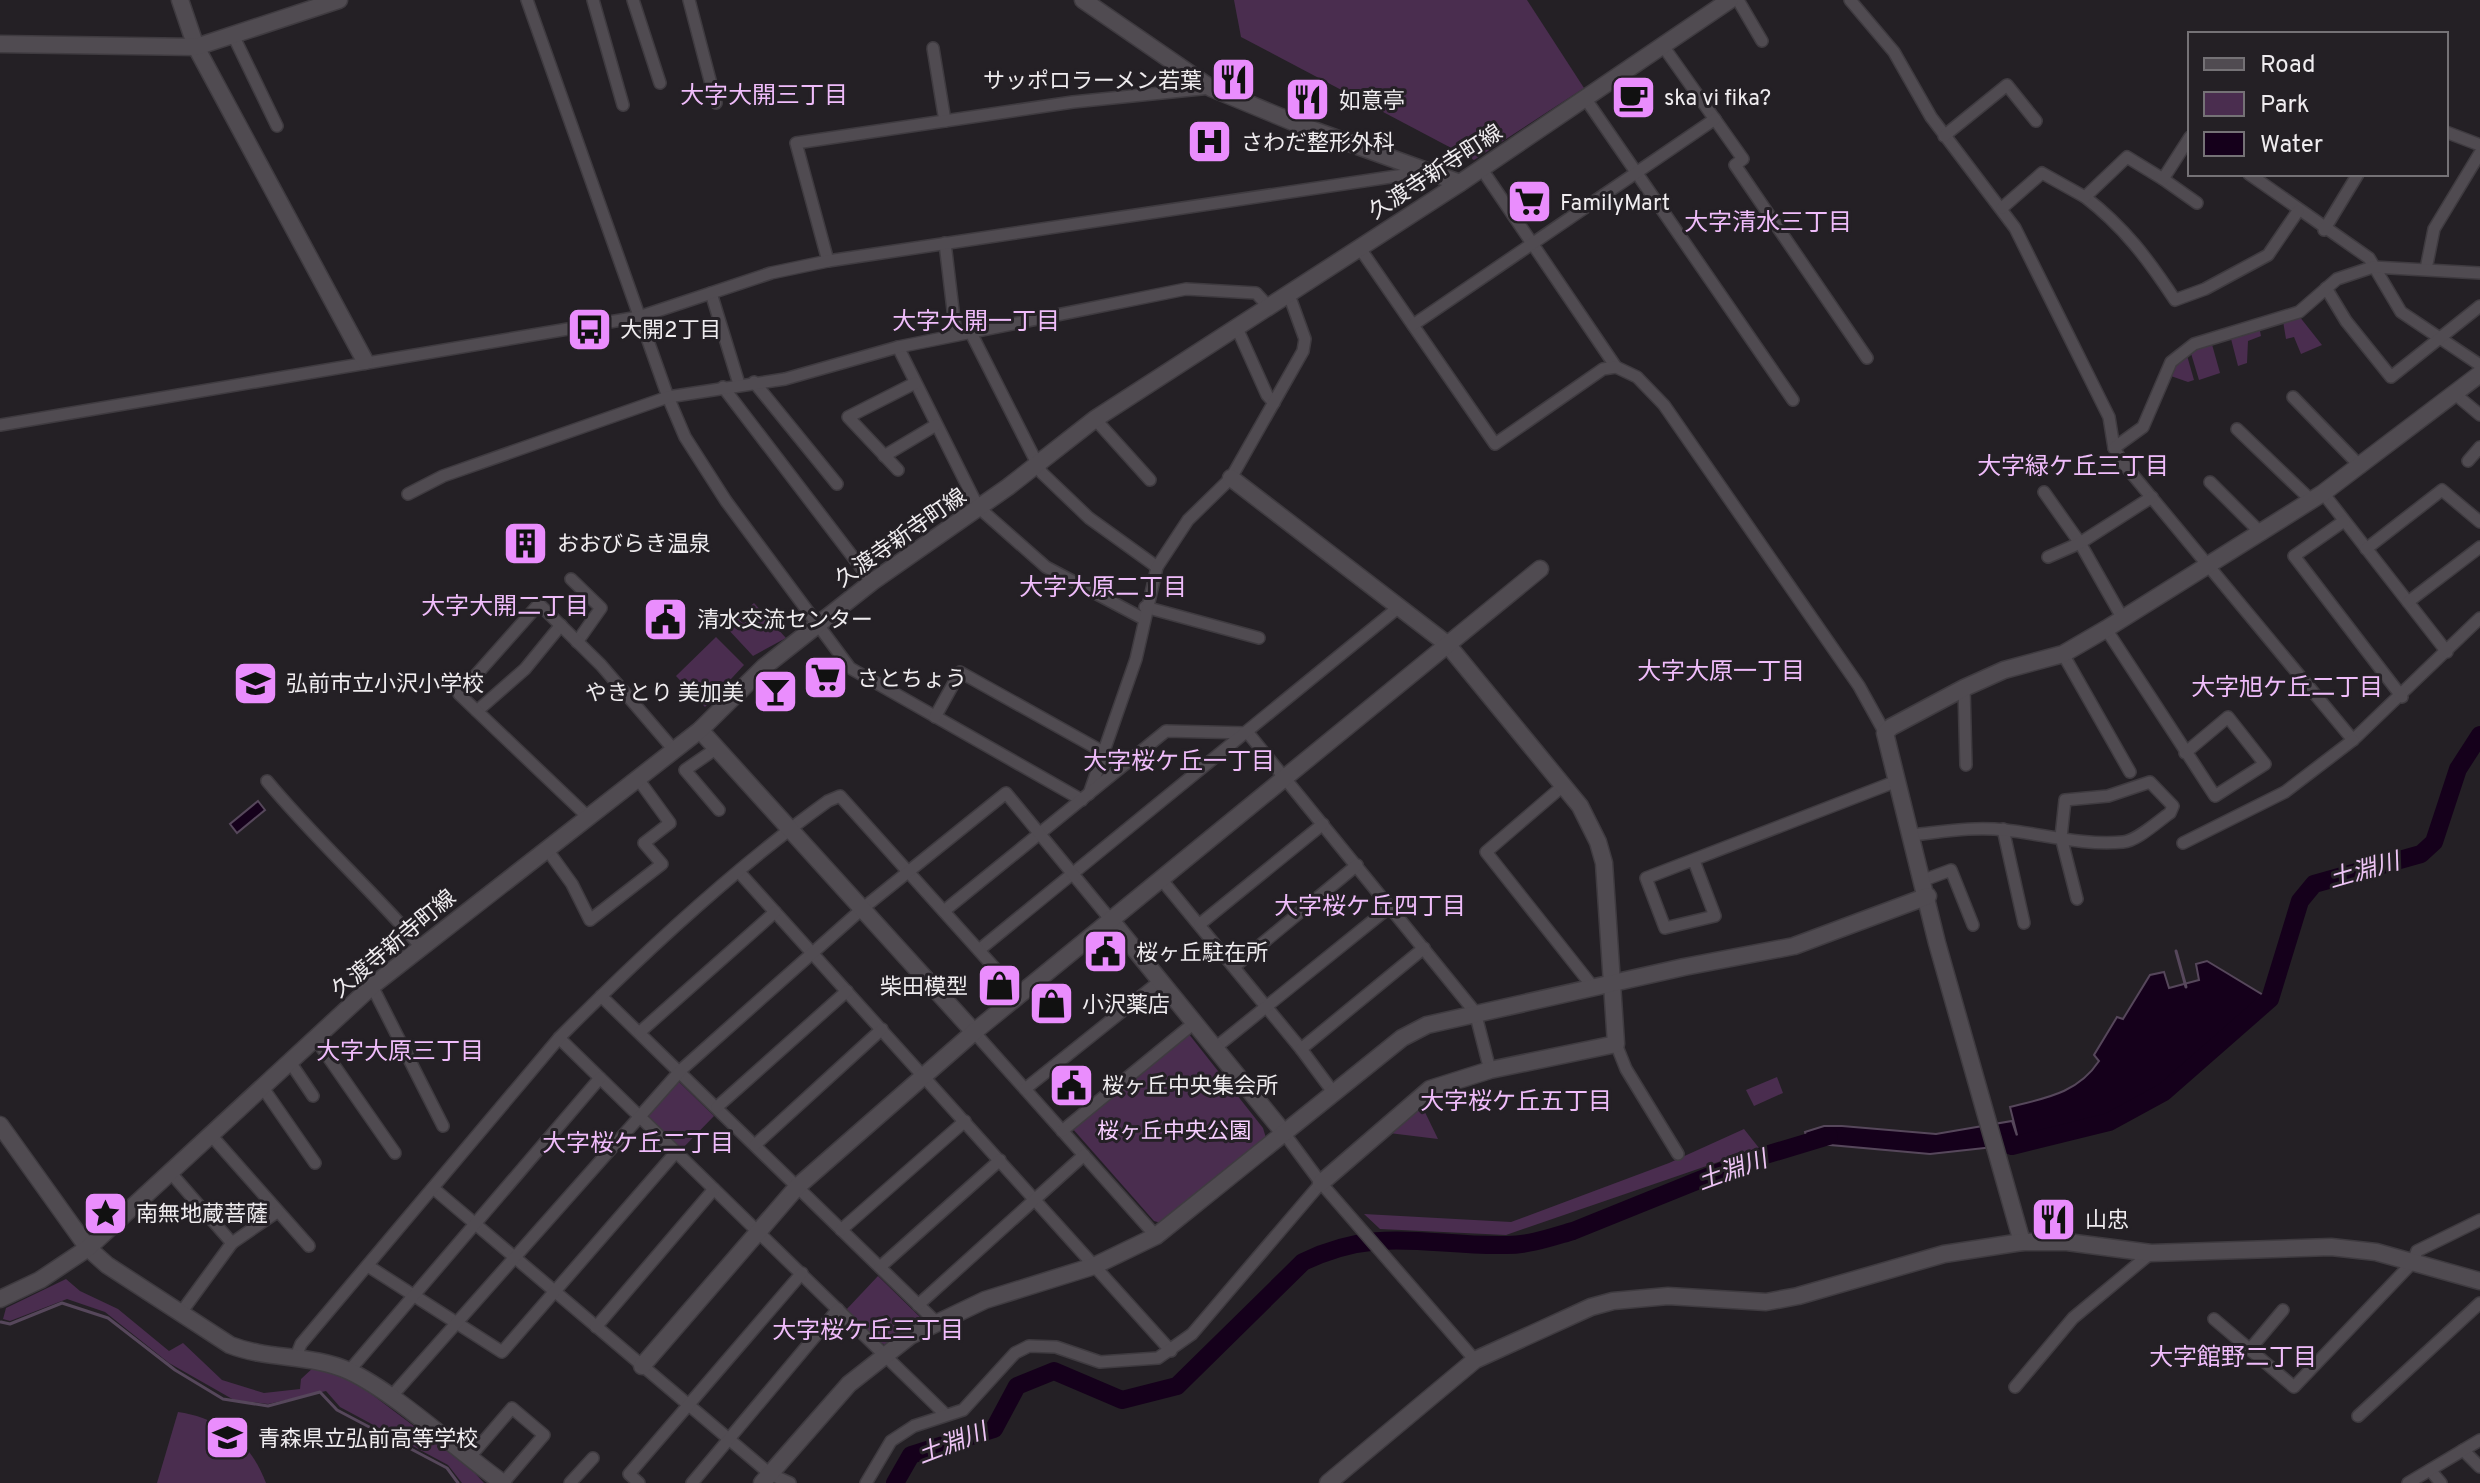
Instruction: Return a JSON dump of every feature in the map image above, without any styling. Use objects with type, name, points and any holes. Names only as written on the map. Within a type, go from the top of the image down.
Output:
[{"type":"street","points":[[180,0],[196,47],[365,361]]},
{"type":"street","points":[[0,44],[196,47],[339,0]]},
{"type":"street","points":[[527,0],[668,397],[685,437],[703,466],[815,625],[850,668],[1086,797]]},
{"type":"street","points":[[593,0],[623,105]]},
{"type":"street","points":[[633,0],[660,83]]},
{"type":"street","points":[[689,0],[716,103]]},
{"type":"street","points":[[1083,0],[1211,88],[1460,183]]},
{"type":"street","name":"久渡寺新寺町線","points":[[0,1299],[40,1280],[88,1248],[372,986],[700,730],[764,667],[872,582],[1095,419],[1460,183],[1730,0]]},
{"type":"street","points":[[1738,0],[1762,41]]},
{"type":"street","points":[[1850,0],[1894,52],[1944,136],[2002,208],[2109,417],[2114,448],[2208,567],[2353,740]]},
{"type":"street","points":[[233,35],[277,126]]},
{"type":"street","points":[[1663,46],[1743,159],[1735,165],[1867,358]]},
{"type":"street","points":[[933,48],[945,121]]},
{"type":"street","points":[[1944,136],[2007,85],[2036,121]]},
{"type":"street","points":[[828,261],[796,143],[1211,88]]},
{"type":"street","points":[[1585,98],[1793,400]]},
{"type":"street","points":[[1413,325],[1715,119]]},
{"type":"street","points":[[2448,133],[2480,145]]},
{"type":"street","points":[[2163,179],[2188,140]]},
{"type":"street","points":[[2426,269],[2434,229],[2480,153]]},
{"type":"street","points":[[2085,197],[2127,157],[2197,203]]},
{"type":"street","points":[[1481,168],[1616,367],[1637,377],[1664,405],[1859,686],[1885,733],[1926,888],[1937,943],[2022,1242]]},
{"type":"street","points":[[0,425],[639,317],[771,273],[828,261],[1428,171]]},
{"type":"street","points":[[2002,208],[2042,173],[2085,197],[2139,245],[2175,300],[2205,289],[2268,255],[2298,211]]},
{"type":"street","points":[[2252,176],[2324,230],[2369,258],[2401,312],[2480,365]]},
{"type":"street","points":[[2324,230],[2357,176]]},
{"type":"street","points":[[945,243],[956,335]]},
{"type":"street","points":[[1359,247],[1495,444],[1603,369],[1616,367]]},
{"type":"street","points":[[2114,448],[2143,427],[2161,379],[2182,351],[2194,344],[2299,312],[2350,272],[2373,267],[2480,273]]},
{"type":"street","points":[[2326,288],[2346,321],[2391,377],[2480,306]]},
{"type":"street","points":[[408,494],[443,476],[668,397],[785,379],[898,347],[1186,289],[1256,293],[1268,306]]},
{"type":"street","points":[[1086,797],[1105,753],[1136,659],[1144,613],[1157,567],[1188,520],[1231,478],[1303,351],[1305,339],[1288,292]]},
{"type":"street","points":[[711,293],[739,384]]},
{"type":"street","points":[[1236,326],[1267,395],[1274,403]]},
{"type":"street","points":[[970,331],[1042,473],[1089,518],[1157,567]]},
{"type":"street","points":[[898,347],[978,507],[1046,567],[1144,613],[1259,638]]},
{"type":"street","points":[[1885,733],[1964,688],[2004,670],[2063,654],[2123,619],[2262,534],[2361,467],[2480,374]]},
{"type":"street","points":[[754,382],[837,484]]},
{"type":"street","points":[[898,470],[848,417],[915,383]]},
{"type":"street","points":[[723,387],[872,582]]},
{"type":"street","points":[[2455,394],[2480,415]]},
{"type":"street","points":[[2293,397],[2361,467]]},
{"type":"street","points":[[1095,419],[1150,480]]},
{"type":"street","points":[[884,456],[936,425]]},
{"type":"street","points":[[2237,429],[2344,521],[2447,652]]},
{"type":"street","points":[[2468,461],[2480,447]]},
{"type":"street","points":[[1231,478],[1447,644],[1564,785],[1590,823],[1604,863],[1601,985],[1616,1044],[1626,1069],[1678,1154]]},
{"type":"street","points":[[2210,482],[2262,534]]},
{"type":"street","points":[[2366,549],[2442,490],[2480,522]]},
{"type":"street","points":[[2044,492],[2080,543],[2123,619]]},
{"type":"street","points":[[2048,557],[2080,543],[2152,497]]},
{"type":"street","points":[[2344,521],[2294,556],[2402,697]]},
{"type":"street","points":[[2408,602],[2480,547]]},
{"type":"street","points":[[642,1366],[797,1187],[974,1032],[1540,569]]},
{"type":"street","points":[[571,579],[601,608],[577,642]]},
{"type":"street","points":[[587,816],[459,694],[539,604],[674,750]]},
{"type":"street","points":[[979,950],[1399,607]]},
{"type":"street","points":[[2183,843],[2285,792],[2353,740],[2402,697],[2480,618]]},
{"type":"street","points":[[477,711],[525,669],[561,625]]},
{"type":"street","points":[[2106,629],[2185,753],[2215,796],[2265,764],[2228,717],[2185,753]]},
{"type":"street","points":[[2063,654],[2130,772]]},
{"type":"street","points":[[935,717],[960,672],[1105,753]]},
{"type":"street","points":[[1964,688],[1966,765]]},
{"type":"street","points":[[700,730],[1156,1236]]},
{"type":"street","points":[[944,911],[1166,731],[1248,733],[1475,1012],[1490,1070]]},
{"type":"street","points":[[717,748],[685,770],[719,810]]},
{"type":"street","points":[[546,848],[572,884],[590,920],[662,864],[644,843],[670,823],[638,779]]},
{"type":"street","points":[[267,781],[312,835],[369,886],[420,946]]},
{"type":"street","points":[[1694,861],[1715,916],[1665,928],[1646,878],[1897,781]]},
{"type":"street","points":[[1912,835],[2003,829],[2061,837],[2126,843],[2170,813],[2173,806],[2150,782],[2108,796],[2065,800],[2061,837],[2077,899]]},
{"type":"street","points":[[1564,785],[1486,852],[1601,985]]},
{"type":"street","points":[[390,1398],[451,1326],[458,1323],[515,1259],[638,1114],[681,1070],[862,909],[1006,793],[1284,1133],[1321,1183],[1475,1360]]},
{"type":"street","points":[[295,1359],[301,1344],[559,1038],[601,996],[790,828],[840,796],[1019,995]]},
{"type":"street","points":[[1200,924],[1323,824]]},
{"type":"street","points":[[2003,829],[2024,923]]},
{"type":"street","points":[[1235,966],[1357,865]]},
{"type":"street","points":[[766,1478],[849,1384],[885,1355],[936,1322],[985,1300],[1094,1266],[1156,1236],[1402,1038],[1427,1025],[1475,1012],[1794,946],[1926,888],[1951,870],[1973,925]]},
{"type":"street","points":[[739,872],[1171,1351]]},
{"type":"street","points":[[1161,879],[1235,966],[1333,1092]]},
{"type":"street","points":[[1215,1048],[1391,906]]},
{"type":"street","points":[[640,1032],[775,912]]},
{"type":"street","points":[[1301,1049],[1424,948]]},
{"type":"street","points":[[1025,1089],[1160,981]]},
{"type":"street","points":[[372,986],[443,1126]]},
{"type":"street","points":[[717,1107],[847,991]]},
{"type":"street","points":[[601,996],[681,1070],[936,1322]]},
{"type":"street","points":[[1062,1131],[1194,1023]]},
{"type":"street","points":[[755,1145],[882,1029]]},
{"type":"street","points":[[315,1038],[395,1153]]},
{"type":"street","points":[[559,1038],[946,1415]]},
{"type":"street","points":[[866,1483],[891,1441],[914,1426],[963,1410],[1015,1353],[1029,1346],[1056,1347],[1100,1362],[1158,1358],[1171,1351],[1192,1334],[1321,1183],[1430,1089],[1490,1070],[1616,1044]]},
{"type":"street","points":[[290,1062],[313,1096]]},
{"type":"street","points":[[349,1371],[600,1078]]},
{"type":"street","points":[[263,1088],[315,1163]]},
{"type":"street","points":[[841,1230],[965,1121]]},
{"type":"street","points":[[0,1125],[88,1248],[107,1265],[180,1314],[248,1352],[349,1371],[503,1483],[544,1435],[512,1408],[469,1458]]},
{"type":"street","points":[[210,1134],[309,1246]]},
{"type":"street","points":[[368,1266],[502,1352],[676,1152]]},
{"type":"street","points":[[918,1305],[1084,1155]]},
{"type":"street","points":[[880,1267],[1000,1160]]},
{"type":"street","points":[[170,1172],[232,1243]]},
{"type":"street","points":[[433,1188],[729,1439],[766,1478],[790,1483]]},
{"type":"street","points":[[596,1327],[714,1189]]},
{"type":"street","points":[[180,1314],[232,1243],[277,1212]]},
{"type":"street","points":[[2214,1319],[2294,1387],[2413,1262],[2417,1251],[2480,1220]]},
{"type":"street","points":[[1328,1483],[1475,1360],[1591,1307],[1613,1301],[1668,1296],[1766,1302],[1798,1296],[1944,1254],[2022,1242],[2067,1242],[2151,1253],[2331,1247],[2413,1262],[2480,1281]]},
{"type":"street","points":[[2015,1387],[2073,1318],[2151,1253]]},
{"type":"street","points":[[639,1483],[629,1474],[802,1273]]},
{"type":"street","points":[[2358,1416],[2480,1303]]},
{"type":"street","points":[[692,1483],[838,1309]]},
{"type":"street","points":[[2251,1348],[2283,1310]]},
{"type":"street","points":[[2408,1483],[2480,1440]]},
{"type":"street","points":[[2463,1450],[2480,1467]]},
{"type":"street","points":[[570,1483],[593,1458]]},
{"type":"street","points":[[2430,1470],[2441,1483]]},
{"type":"green space","points":[[1234,0],[1527,0],[1584,88],[1474,160],[1241,37]]},
{"type":"green space","points":[[2299,316],[2322,345],[2301,354],[2294,337],[2286,339],[2283,321]]},
{"type":"green space","points":[[2259,326],[2261,336],[2248,341],[2247,363],[2238,366],[2230,335]]},
{"type":"green space","points":[[2211,341],[2220,373],[2199,380],[2190,350]]},
{"type":"green space","points":[[2186,352],[2194,380],[2188,382],[2168,375]]},
{"type":"green space","points":[[754,603],[786,638],[753,656],[726,627]]},
{"type":"green space","points":[[716,637],[744,665],[705,707],[676,676]]},
{"type":"green space","name":"桜ヶ丘中央公園","points":[[1188,1033],[1263,1128],[1266,1138],[1161,1223],[1154,1221],[1072,1128]]},
{"type":"green space","points":[[1777,1077],[1783,1093],[1754,1106],[1746,1090]]},
{"type":"green space","points":[[677,1080],[714,1116],[681,1150],[644,1114]]},
{"type":"green space","points":[[1421,1104],[1438,1139],[1389,1133]]},
{"type":"green space","points":[[1744,1129],[1759,1148],[1506,1235],[1380,1229],[1364,1214],[1511,1222],[1669,1163]]},
{"type":"green space","points":[[878,1276],[923,1320],[886,1345],[876,1341],[845,1311]]},
{"type":"green space","points":[[66,1279],[80,1291],[118,1309],[169,1351],[183,1343],[222,1380],[264,1393],[300,1389],[301,1379],[315,1366],[354,1381],[471,1469],[484,1483],[462,1483],[448,1465],[340,1407],[326,1391],[268,1404],[234,1400],[169,1363],[105,1312],[67,1299],[10,1321],[3,1319],[6,1308]]},
{"type":"green space","points":[[178,1412],[208,1420],[232,1435],[252,1456],[266,1483],[157,1483]]},
{"type":"water","points":[[258,801],[265,810],[237,833],[230,824]]},
{"type":"water","points":[[2207,961],[2263,995],[2156,1093],[2131,1109],[2103,1121],[2011,1141],[2012,1144],[2021,1144],[1930,1154],[1808,1143],[1805,1132],[1824,1126],[1936,1134],[2012,1121],[2018,1139],[2010,1107],[2060,1093],[2091,1072],[2099,1061],[2094,1055],[2117,1017],[2123,1019],[2150,975],[2164,972],[2169,988],[2199,980],[2196,964]]},
{"type":"waterway","name":"土淵川","points":[[1998,1141],[2012,1146],[2109,1122],[2164,1092],[2270,999],[2300,901],[2314,884],[2421,854],[2434,842],[2458,769],[2480,735]]},
{"type":"waterway","points":[[2176,951],[2186,987]]},
{"type":"waterway","name":"土淵川","points":[[895,1483],[911,1455],[994,1429],[1017,1386],[1054,1371],[1122,1400],[1177,1386],[1303,1262],[1331,1251],[1356,1244],[1405,1240],[1479,1245],[1524,1244],[1573,1231],[1749,1160],[1829,1136]]},
{"type":"waterway","points":[[1,1322],[10,1324],[62,1303],[108,1318],[175,1370],[223,1399],[268,1406],[320,1392],[337,1410],[447,1468],[458,1483]]},
{"type":"place","name":"サッポロラーメン若葉","points":[[1233,80]]},
{"type":"place","name":"ska vi fika?","points":[[1633,97]]},
{"type":"place","name":"如意亭","points":[[1308,100]]},
{"type":"place","name":"さわだ整形外科","points":[[1210,142]]},
{"type":"place","name":"FamilyMart","points":[[1529,202]]},
{"type":"place","name":"大開2丁目","points":[[589,329]]},
{"type":"place","name":"おおびらき温泉","points":[[526,543]]},
{"type":"place","name":"清水交流センター","points":[[666,619]]},
{"type":"place","name":"さとちょう","points":[[826,678]]},
{"type":"place","name":"弘前市立小沢小学校","points":[[255,683]]},
{"type":"place","name":"やきとり 美加美","points":[[775,692]]},
{"type":"place","name":"桜ヶ丘駐在所","points":[[1105,952]]},
{"type":"place","name":"柴田模型","points":[[999,986]]},
{"type":"place","name":"小沢薬店","points":[[1051,1004]]},
{"type":"place","name":"桜ヶ丘中央集会所","points":[[1071,1085]]},
{"type":"place","name":"南無地蔵菩薩","points":[[105,1213]]},
{"type":"place","name":"山忠","points":[[2054,1219]]},
{"type":"place","name":"青森県立弘前高等学校","points":[[227,1438]]},
{"type":"district","name":"大字大開三丁目","points":[[764,95]]},
{"type":"district","name":"大字清水三丁目","points":[[1768,222]]},
{"type":"district","name":"大字大開一丁目","points":[[976,321]]},
{"type":"district","name":"大字緑ケ丘三丁目","points":[[2073,466]]},
{"type":"district","name":"大字大原二丁目","points":[[1103,587]]},
{"type":"district","name":"大字大開二丁目","points":[[505,606]]},
{"type":"district","name":"大字大原一丁目","points":[[1721,671]]},
{"type":"district","name":"大字旭ケ丘二丁目","points":[[2287,687]]},
{"type":"district","name":"大字桜ケ丘一丁目","points":[[1179,761]]},
{"type":"district","name":"大字桜ケ丘四丁目","points":[[1370,906]]},
{"type":"district","name":"大字大原三丁目","points":[[400,1051]]},
{"type":"district","name":"大字桜ケ丘五丁目","points":[[1516,1101]]},
{"type":"district","name":"大字桜ケ丘二丁目","points":[[638,1143]]},
{"type":"district","name":"大字桜ケ丘三丁目","points":[[868,1330]]},
{"type":"district","name":"大字館野二丁目","points":[[2233,1357]]}]
